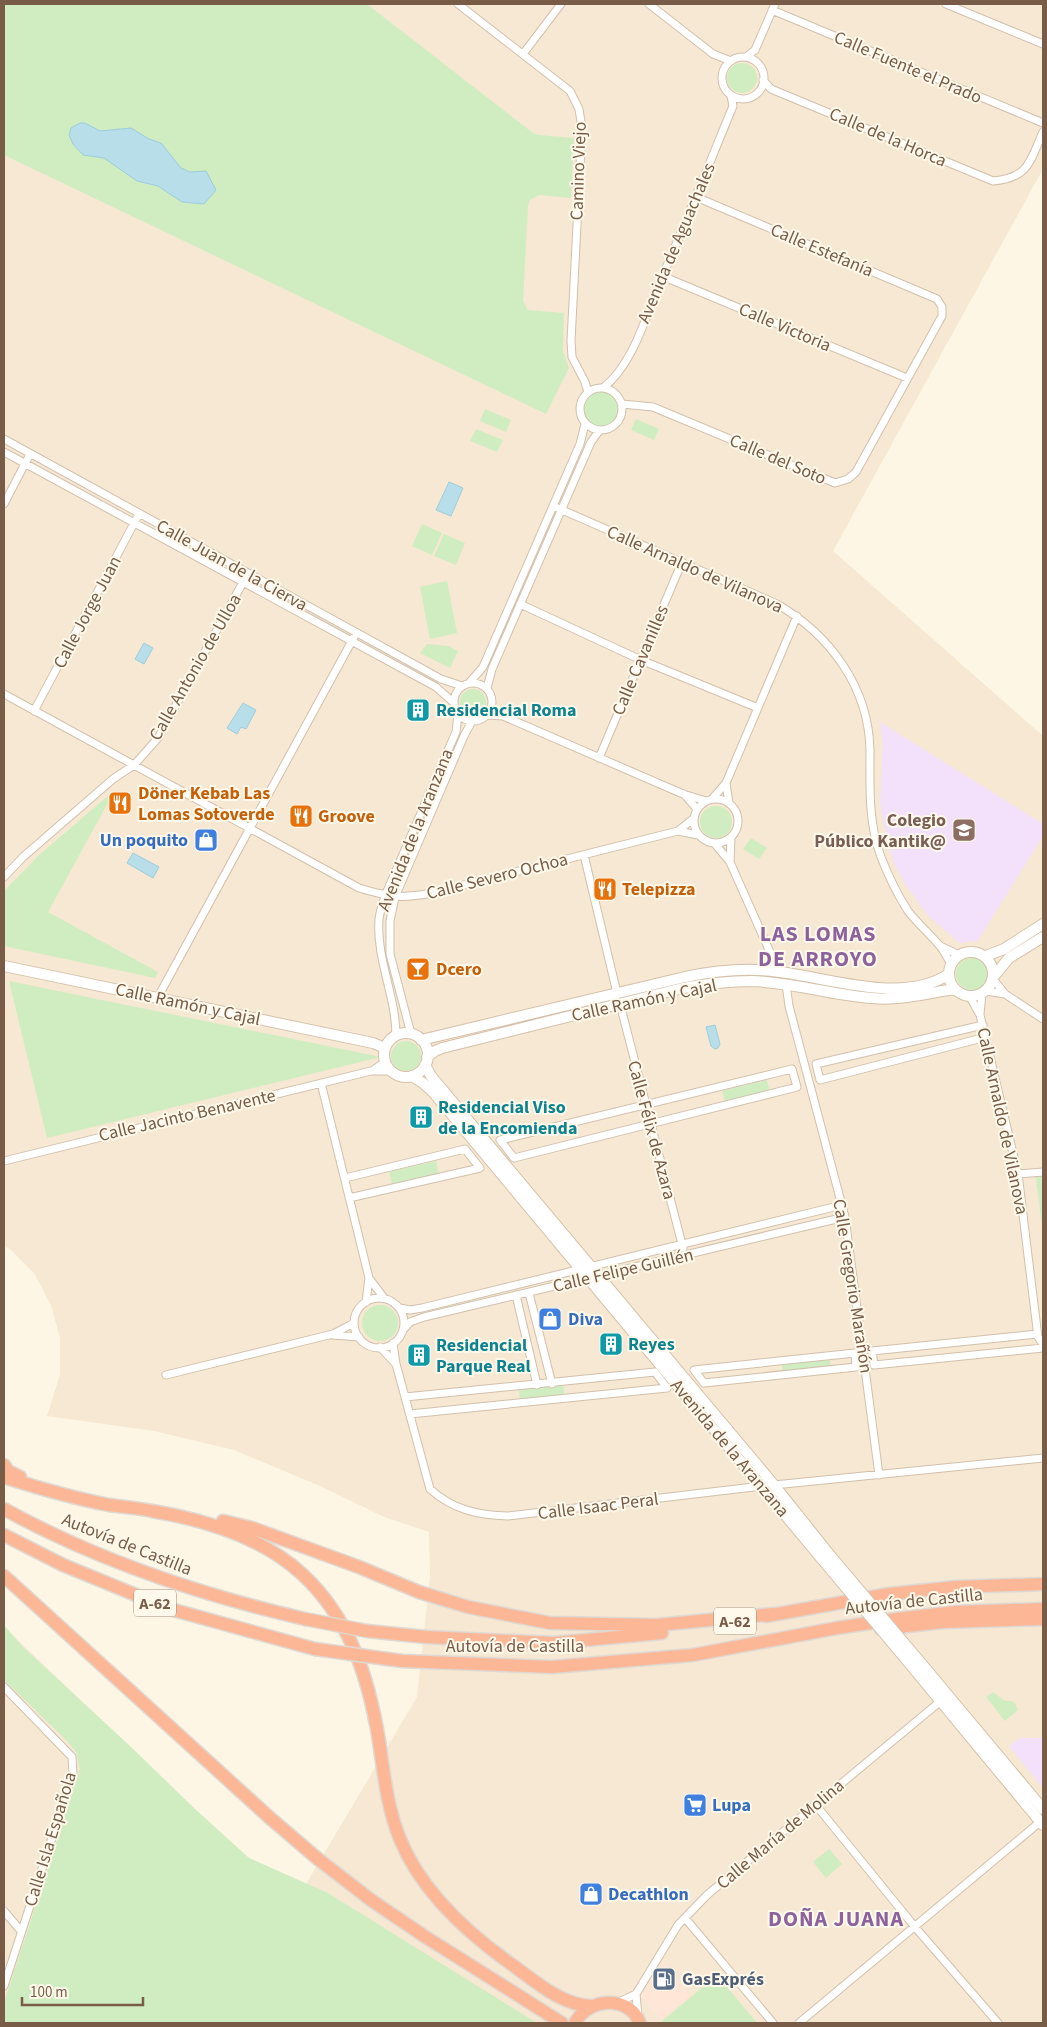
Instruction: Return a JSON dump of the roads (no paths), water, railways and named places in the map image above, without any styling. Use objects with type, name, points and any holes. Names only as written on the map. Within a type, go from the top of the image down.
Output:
[{"type":"highway","points":[[4,1465],[8,1471],[42,1489]]},
{"type":"highway","points":[[4,1477],[42,1489],[110,1505],[194,1515],[252,1528],[359,1567],[419,1592],[468,1607],[550,1623],[657,1625],[773,1614]]},
{"type":"highway","name":"Autovía de Castilla","points":[[4,1509],[78,1545],[180,1586],[305,1619],[367,1631],[426,1637],[553,1643],[666,1632],[889,1594],[956,1587],[1043,1584]]},
{"type":"highway","points":[[154,1511],[225,1530],[257,1542],[278,1554],[312,1584],[340,1619],[357,1655],[373,1709],[390,1810],[400,1840],[420,1875],[449,1910],[487,1946],[562,1998],[576,2005],[591,2006]]},
{"type":"highway","name":"Autovía de Castilla","points":[[4,1535],[63,1565],[170,1609],[315,1649],[402,1661],[552,1668],[693,1655],[896,1618],[955,1612],[1043,1609]]},
{"type":"highway","points":[[4,1576],[270,1818],[318,1859],[371,1900],[417,1932],[562,2023]]},
{"type":"highway","points":[[693,1655],[848,1633],[943,1622],[1043,1619]]},
{"type":"highway","points":[[575,2023],[580,2014],[599,2003],[617,2003],[628,2008],[640,2021]]},
{"type":"street","name":"Camino Viejo","points":[[458,4],[570,91],[579,109],[582,128],[571,341],[572,357],[588,392]]},
{"type":"street","points":[[523,54],[561,4]]},
{"type":"street","points":[[649,4],[713,54],[731,61],[746,57],[755,50],[774,7]]},
{"type":"street","points":[[946,4],[1043,44]]},
{"type":"street","name":"Calle Fuente el Prado","points":[[774,7],[1043,123]]},
{"type":"street","points":[[732,106],[741,99],[751,97],[760,90],[763,80],[762,70],[757,62],[755,50]]},
{"type":"street","points":[[713,54],[723,71],[723,84],[732,96],[741,99]]},
{"type":"street","points":[[746,57],[757,62]]},
{"type":"street","points":[[723,71],[731,61]]},
{"type":"street","name":"Calle de la Horca","points":[[763,80],[771,89],[993,181],[1006,180],[1020,174],[1029,165],[1043,132]]},
{"type":"street","name":"Calle de la Horca","points":[[760,90],[771,89]]},
{"type":"street","name":"Avenida de Aguachales","points":[[603,388],[614,379],[627,358],[696,198],[732,106],[732,96]]},
{"type":"street","name":"Calle Estefanía","points":[[696,198],[937,298],[942,308]]},
{"type":"street","name":"Calle Victoria","points":[[662,276],[907,378]]},
{"type":"street","name":"Calle del Soto","points":[[622,404],[653,407],[835,483],[848,480],[856,472],[942,316],[942,308]]},
{"type":"street","name":"Avenida de Aguachales","points":[[613,392],[614,379]]},
{"type":"street","points":[[623,412],[622,404],[613,392],[603,388],[588,392],[581,400],[579,407],[580,417],[585,424],[599,431],[608,430],[615,426],[623,412],[636,406]]},
{"type":"street","points":[[465,684],[482,684],[492,696],[492,705],[488,715],[481,720],[472,721],[464,719],[458,714],[454,703],[457,691],[483,667],[584,436],[585,424]]},
{"type":"street","points":[[487,688],[488,677],[590,442],[599,431]]},
{"type":"street","name":"Calle Juan de la Cierva","points":[[4,439],[441,679],[465,684]]},
{"type":"street","name":"Calle Juan de la Cierva","points":[[4,452],[436,687],[454,703]]},
{"type":"street","points":[[4,504],[30,454]]},
{"type":"street","name":"Calle Arnaldo de Vilanova","points":[[553,506],[777,604],[797,616],[831,647],[857,688],[864,712],[870,749],[871,814],[880,855],[893,886],[908,910],[940,945],[959,955]]},
{"type":"street","name":"Calle Jorge Juan","points":[[34,710],[139,514]]},
{"type":"street","name":"Calle Cavanilles","points":[[599,758],[682,562]]},
{"type":"street","name":"Calle Antonio de Ulloa","points":[[4,876],[23,856],[113,779],[134,765],[158,738],[248,573]]},
{"type":"street","points":[[520,604],[641,660],[758,708]]},
{"type":"street","points":[[774,971],[773,960],[730,862],[715,844],[703,840],[698,835],[693,820],[697,809],[726,783],[797,616]]},
{"type":"street","points":[[158,997],[357,633]]},
{"type":"street","name":"Calle Severo Ochoa","points":[[4,694],[359,888],[385,896],[410,898],[432,893],[678,831],[693,820]]},
{"type":"street","points":[[492,705],[503,716]]},
{"type":"street","name":"Avenida de la Aranzana","points":[[390,1042],[396,1019],[381,957],[379,917],[385,896],[456,732],[458,714]]},
{"type":"street","points":[[488,715],[503,716],[683,794],[709,800],[718,799],[729,803]]},
{"type":"street","name":"Avenida de la Aranzana","points":[[410,1034],[390,954],[390,921],[395,897],[472,721]]},
{"type":"street","points":[[715,844],[731,838],[735,833],[738,820],[737,814],[729,803],[726,783]]},
{"type":"street","points":[[683,794],[697,809]]},
{"type":"street","name":"Calle Severo Ochoa","points":[[678,831],[698,835]]},
{"type":"street","points":[[730,862],[731,838]]},
{"type":"street","points":[[584,855],[617,993]]},
{"type":"street","points":[[986,956],[1004,949],[1043,924]]},
{"type":"street","points":[[984,992],[1009,958],[1043,937]]},
{"type":"street","name":"Calle Arnaldo de Vilanova","points":[[940,945],[950,969]]},
{"type":"street","points":[[1005,994],[984,992],[970,996],[962,994],[951,983],[950,969],[959,955],[972,951],[986,956],[990,962],[994,978],[1005,994],[1043,1019]]},
{"type":"street","name":"Calle Ramón y Cajal","points":[[4,966],[373,1043],[390,1042]]},
{"type":"street","name":"Calle Ramón y Cajal","points":[[421,1040],[711,972],[774,971],[871,987],[892,988],[911,987],[934,982],[950,969]]},
{"type":"street","name":"Calle Ramón y Cajal","points":[[426,1061],[435,1051],[442,1048],[711,983],[751,981],[786,984],[871,998],[891,999],[913,998],[955,989]]},
{"type":"street","name":"Calle Gregorio Marañón","points":[[786,984],[789,1006],[845,1216],[879,1475]]},
{"type":"street","name":"Calle Arnaldo de Vilanova","points":[[980,1015],[984,992]]},
{"type":"street","name":"Calle Arnaldo de Vilanova","points":[[970,996],[983,1025],[1018,1174],[1038,1334],[1043,1346]]},
{"type":"street","name":"Calle Félix de Azara","points":[[620,1004],[684,1255]]},
{"type":"street","points":[[983,1025],[816,1064],[818,1074],[820,1080],[986,1037]]},
{"type":"street","points":[[410,1034],[421,1040],[426,1049],[426,1061],[422,1070],[412,1076],[401,1076],[388,1066],[390,1042],[410,1034]]},
{"type":"street","name":"Avenida de la Aranzana","points":[[426,1061],[431,1076],[490,1154]]},
{"type":"street","name":"Calle Jacinto Benavente","points":[[4,1161],[388,1066]]},
{"type":"street","points":[[792,1069],[795,1080],[797,1087],[514,1158],[500,1140],[792,1069]]},
{"type":"street","points":[[795,1080],[818,1074]]},
{"type":"street","name":"Avenida de la Aranzana","points":[[412,1076],[423,1082],[490,1154],[774,1485],[825,1556]]},
{"type":"street","points":[[322,1083],[369,1278],[366,1302],[356,1315],[354,1323],[359,1337],[370,1346],[380,1347],[393,1344],[400,1338],[403,1330],[403,1315],[400,1308],[384,1298],[366,1302]]},
{"type":"street","points":[[344,1178],[465,1148],[480,1168],[349,1198]]},
{"type":"street","points":[[472,1158],[507,1150]]},
{"type":"street","points":[[1018,1174],[1043,1172]]},
{"type":"street","name":"Calle Felipe Guillén","points":[[400,1308],[410,1310],[422,1308],[842,1206]]},
{"type":"street","name":"Calle Felipe Guillén","points":[[403,1330],[410,1322],[424,1317],[845,1216]]},
{"type":"street","name":"Avenida de la Aranzana","points":[[594,1277],[762,1486],[825,1556],[918,1666],[1042,1824]]},
{"type":"street","points":[[369,1278],[384,1298]]},
{"type":"street","points":[[529,1292],[552,1384]]},
{"type":"street","points":[[516,1296],[538,1385]]},
{"type":"street","points":[[166,1375],[333,1334],[354,1323]]},
{"type":"street","points":[[333,1334],[359,1337]]},
{"type":"street","points":[[1038,1334],[872,1351],[874,1365],[1043,1346]]},
{"type":"street","points":[[393,1344],[396,1364],[405,1398],[410,1414],[667,1388],[655,1372],[405,1398]]},
{"type":"street","points":[[380,1347],[396,1364]]},
{"type":"street","points":[[855,1353],[856,1367],[704,1383],[694,1370],[855,1353]]},
{"type":"street","name":"Calle Isaac Peral","points":[[410,1414],[430,1489],[460,1509],[485,1515],[508,1516],[762,1486]]},
{"type":"street","points":[[774,1485],[1043,1458]]},
{"type":"street","name":"Calle Isla Española","points":[[4,1687],[72,1757],[73,1773],[4,1986]]},
{"type":"street","name":"Avenida de la Aranzana","points":[[944,1698],[1043,1809]]},
{"type":"street","name":"Calle María de Molina","points":[[636,1994],[671,1935],[707,1895],[944,1698]]},
{"type":"street","points":[[815,1804],[915,1927],[998,2023]]},
{"type":"street","points":[[799,2023],[1042,1824]]},
{"type":"street","points":[[4,1911],[21,1931]]},
{"type":"street","points":[[685,1918],[773,2023]]},
{"type":"street","points":[[617,2003],[636,1994],[640,2021]]},
{"type":"water","points":[[80,123],[85,123],[100,131],[131,128],[149,139],[161,143],[181,168],[190,172],[206,171],[216,190],[204,204],[182,202],[158,186],[137,181],[104,158],[83,155],[73,144],[69,135],[71,128]]},
{"type":"water","points":[[449,482],[463,488],[451,516],[436,510]]},
{"type":"water","points":[[144,643],[153,648],[144,664],[135,659]]},
{"type":"water","points":[[243,703],[256,710],[246,729],[241,727],[237,734],[227,728]]},
{"type":"water","points":[[133,853],[159,867],[153,878],[127,863]]},
{"type":"water","points":[[715,1025],[720,1044],[715,1049],[711,1046],[706,1027]]},
{"type":"place","name":"Residencial Roma","points":[[418,710]]},
{"type":"place","name":"Döner Kebab Las Lomas Sotoverde","points":[[120,803]]},
{"type":"place","name":"Groove","points":[[301,816]]},
{"type":"place","name":"Colegio Público Kantik@","points":[[964,830]]},
{"type":"place","name":"Un poquito","points":[[206,840]]},
{"type":"place","name":"Telepizza","points":[[605,889]]},
{"type":"place","name":"Dcero","points":[[418,969]]},
{"type":"place","name":"Residencial Viso de la Encomienda","points":[[421,1117]]},
{"type":"place","name":"Diva","points":[[550,1319]]},
{"type":"place","name":"Reyes","points":[[611,1344]]},
{"type":"place","name":"Residencial Parque Real","points":[[419,1355]]},
{"type":"place","name":"Lupa","points":[[695,1805]]},
{"type":"place","name":"Decathlon","points":[[591,1894]]},
{"type":"place","name":"GasExprés","points":[[664,1979]]},
{"type":"district","name":"LAS LOMAS DE ARROYO","points":[[818,946]]},
{"type":"district","name":"DOÑA JUANA","points":[[836,1918]]}]
